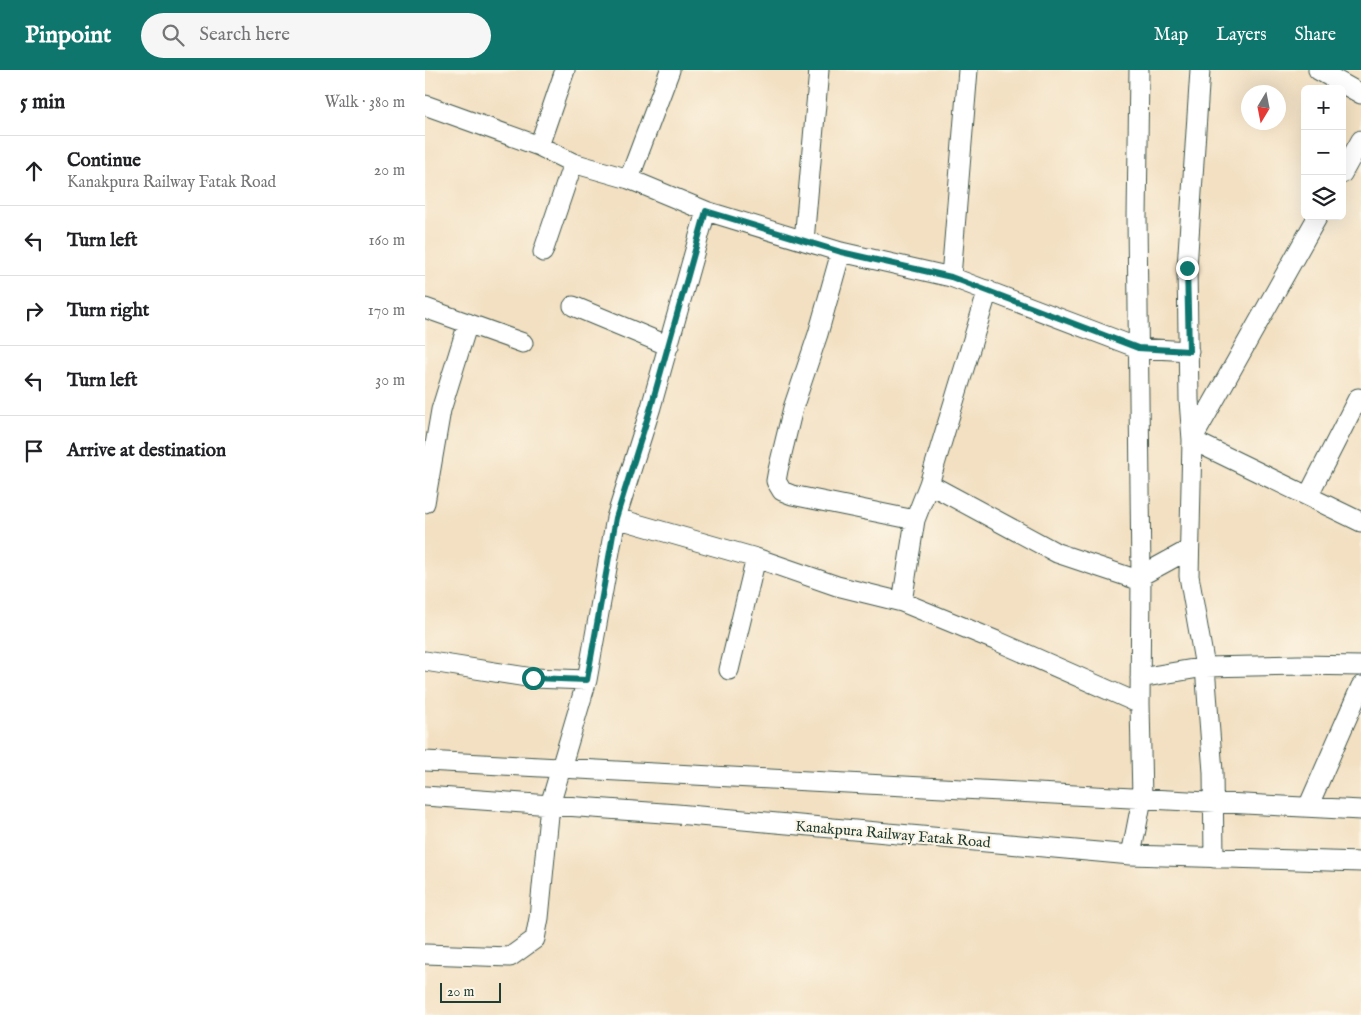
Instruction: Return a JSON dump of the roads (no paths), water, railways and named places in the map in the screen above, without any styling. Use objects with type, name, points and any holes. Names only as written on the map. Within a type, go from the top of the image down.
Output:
[{"type":"street","points":[[539,146],[565,70]]},
{"type":"street","points":[[629,180],[670,70]]},
{"type":"street","points":[[805,241],[819,70]]},
{"type":"street","points":[[951,277],[968,70]]},
{"type":"street","points":[[1131,855],[1142,798],[1137,218],[1139,70]]},
{"type":"street","points":[[1200,70],[1187,268],[1189,400],[1192,440],[1188,550],[1189,576],[1205,667],[1213,772],[1214,858]]},
{"type":"street","points":[[1318,70],[1361,94]]},
{"type":"street","points":[[425,104],[539,146],[573,163],[629,180],[706,211],[841,252],[951,277],[1138,348],[1189,351]]},
{"type":"street","points":[[1346,167],[1361,140]]},
{"type":"street","points":[[543,252],[573,163]]},
{"type":"street","points":[[425,954],[510,958],[535,939],[539,918],[550,805],[587,680],[616,518],[669,346],[706,211]]},
{"type":"street","points":[[1192,440],[1316,220]]},
{"type":"street","points":[[841,252],[818,334],[793,408],[776,481],[782,492],[792,495],[915,520]]},
{"type":"street","points":[[902,602],[915,520],[929,484],[988,290]]},
{"type":"street","points":[[573,306],[669,346]]},
{"type":"street","points":[[425,308],[523,343]]},
{"type":"street","points":[[425,503],[431,437],[467,323]]},
{"type":"street","points":[[1308,496],[1358,398]]},
{"type":"street","points":[[1192,440],[1361,522]]},
{"type":"street","points":[[929,484],[1057,553],[1135,579],[1188,550]]},
{"type":"street","points":[[616,518],[755,558],[837,586],[902,602],[997,641],[1140,704]]},
{"type":"street","points":[[729,670],[755,558]]},
{"type":"street","points":[[425,661],[533,678],[587,680]]},
{"type":"street","points":[[1140,678],[1205,667],[1361,666]]},
{"type":"street","points":[[1308,807],[1361,686]]},
{"type":"street","points":[[425,761],[1361,810]]},
{"type":"street","name":"Kanakpura Railway Fatak Road","points":[[425,796],[677,814],[1131,855],[1361,862]]}]
